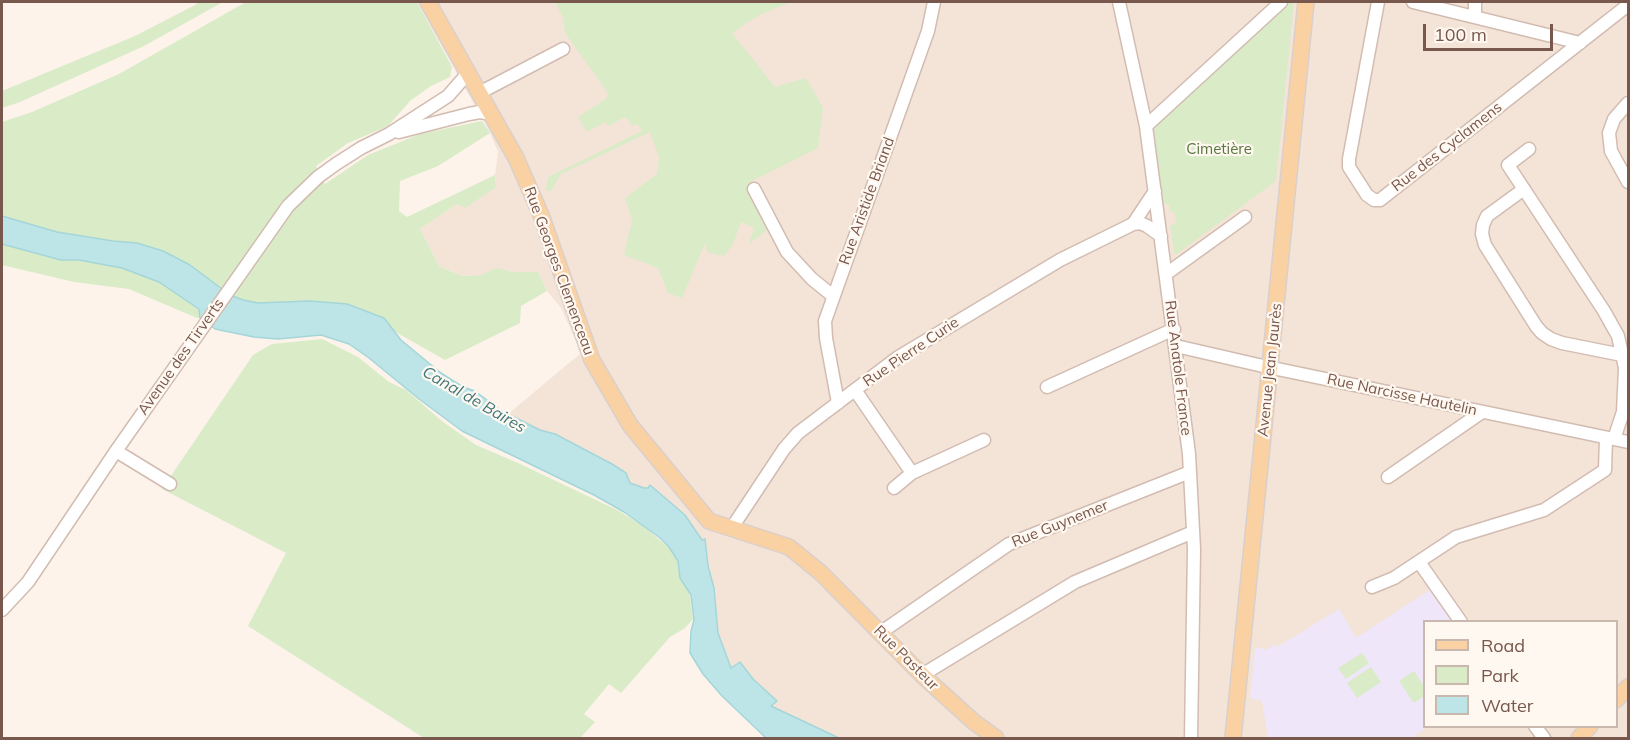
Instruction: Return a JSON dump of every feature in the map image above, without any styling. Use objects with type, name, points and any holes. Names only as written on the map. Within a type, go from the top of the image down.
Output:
[{"type":"main road","name":"Rue Georges Clemenceau","points":[[428,2],[481,92],[516,158],[541,215],[592,360],[630,425],[689,498],[714,523]]},
{"type":"main road","name":"Avenue Jean Jaurès","points":[[1233,738],[1306,2]]},
{"type":"main road","name":"Rue Pasteur","points":[[714,523],[789,547],[821,573],[922,675],[974,722],[996,738]]},
{"type":"main road","points":[[1618,699],[1629,687]]},
{"type":"street","name":"Rue Aristide Briand","points":[[838,404],[825,321],[924,42],[934,2]]},
{"type":"street","name":"Rue Anatole France","points":[[1119,2],[1146,126],[1174,329],[1190,472],[1193,532],[1191,738]]},
{"type":"street","points":[[1146,126],[1281,2]]},
{"type":"street","name":"Rue des Cyclamens","points":[[1378,2],[1349,159],[1349,167],[1366,195],[1374,200],[1380,200],[1629,5]]},
{"type":"street","points":[[1413,2],[1580,43]]},
{"type":"street","points":[[1475,2],[1475,17]]},
{"type":"street","points":[[481,92],[563,49]]},
{"type":"street","name":"Avenue des Tirverts","points":[[2,610],[28,582],[116,451],[288,206],[318,177],[336,164],[389,134],[448,96],[469,72]]},
{"type":"street","points":[[1629,103],[1614,119],[1609,133],[1611,151],[1629,182]]},
{"type":"street","name":"Avenue des Tirverts","points":[[389,134],[469,114],[492,114]]},
{"type":"street","points":[[1371,587],[1394,578],[1456,537],[1544,510],[1605,470],[1610,439],[1626,412],[1625,368],[1618,336],[1604,310],[1508,165],[1529,149]]},
{"type":"street","points":[[754,189],[787,252],[812,279],[833,296]]},
{"type":"street","points":[[1524,189],[1487,216],[1482,234],[1485,245],[1542,333],[1562,343],[1622,355]]},
{"type":"street","points":[[1133,224],[1155,190]]},
{"type":"street","points":[[1166,274],[1245,217]]},
{"type":"street","points":[[1133,224],[1140,223],[1161,236]]},
{"type":"street","name":"Rue Pierre Curie","points":[[731,529],[784,449],[798,433],[897,358],[1060,260],[1133,224]]},
{"type":"street","points":[[1047,387],[1174,329]]},
{"type":"street","name":"Rue Narcisse Hautelin","points":[[1176,346],[1270,368],[1629,442]]},
{"type":"street","points":[[855,390],[912,473]]},
{"type":"street","points":[[1388,477],[1482,412]]},
{"type":"street","points":[[894,488],[912,473],[984,440]]},
{"type":"street","points":[[116,451],[170,484]]},
{"type":"street","name":"Rue Guynemer","points":[[880,633],[1008,544],[1190,472]]},
{"type":"street","points":[[922,675],[1075,582],[1193,532]]},
{"type":"street","points":[[1419,562],[1460,620]]},
{"type":"shaded area","points":[[417,2],[1628,2],[1628,738],[839,738],[771,706],[776,700],[753,679],[740,663],[731,668],[717,627],[714,588],[708,566],[705,539],[702,540],[685,515],[650,485],[644,488],[630,483],[626,473],[599,457],[508,414],[581,353],[561,308],[547,291],[538,272],[513,272],[497,269],[480,275],[462,276],[439,266],[420,229],[457,204],[496,187],[498,152],[490,133]]},
{"type":"shaded area","points":[[1431,589],[1451,620],[1423,620],[1423,728],[1426,728],[1412,738],[1268,738],[1262,701],[1250,698],[1255,647],[1266,650],[1275,644],[1277,647],[1339,609],[1356,638]]},
{"type":"green space","points":[[196,2],[223,2],[144,46],[2,108],[2,91],[135,36],[197,4]]},
{"type":"green space","points":[[246,2],[417,2],[452,67],[450,77],[431,86],[410,101],[388,126],[348,143],[316,166],[325,184],[368,155],[420,134],[482,121],[490,133],[438,166],[400,181],[399,211],[407,217],[495,175],[496,187],[465,208],[457,204],[420,229],[439,266],[462,276],[480,275],[497,268],[513,272],[538,272],[547,291],[521,306],[520,323],[445,360],[357,310],[197,318],[129,289],[74,282],[2,265],[2,122],[32,112],[119,74]]},
{"type":"green space","points":[[555,2],[791,2],[759,15],[732,33],[775,87],[806,78],[823,108],[818,148],[748,183],[767,230],[749,244],[754,228],[741,222],[733,244],[724,256],[707,252],[705,243],[682,298],[668,293],[658,268],[624,255],[632,220],[625,198],[657,174],[659,157],[650,132],[561,174],[551,191],[546,190],[548,177],[642,131],[637,124],[633,126],[625,117],[608,126],[606,122],[587,132],[578,117],[606,99],[608,93],[565,33],[563,18]]},
{"type":"green space","name":"Cimetière","points":[[1288,2],[1294,2],[1276,181],[1177,254],[1174,253],[1170,226],[1176,223],[1175,214],[1170,211],[1169,205],[1163,203],[1154,130],[1157,124]]},
{"type":"green space","points":[[322,339],[358,357],[389,382],[406,390],[443,422],[476,445],[617,510],[643,526],[669,548],[681,564],[693,619],[685,628],[670,637],[621,693],[609,684],[584,714],[595,722],[580,738],[424,738],[248,626],[286,553],[162,489],[253,355],[272,344]]},
{"type":"green space","points":[[1362,653],[1369,663],[1346,679],[1338,668]]},
{"type":"green space","points":[[1371,667],[1381,682],[1357,698],[1347,683]]},
{"type":"green space","points":[[1414,671],[1423,684],[1423,697],[1414,703],[1399,681]]},
{"type":"water","name":"Canal de Baires","points":[[2,216],[57,232],[137,243],[163,251],[190,265],[230,295],[243,300],[258,303],[310,301],[347,304],[384,318],[401,340],[441,373],[463,387],[475,391],[500,410],[540,430],[555,434],[612,464],[626,473],[630,483],[644,488],[650,485],[685,515],[702,540],[705,539],[708,566],[714,588],[718,633],[731,668],[740,662],[753,679],[777,701],[771,706],[839,738],[766,738],[722,696],[703,674],[690,653],[694,620],[691,595],[680,578],[678,561],[660,538],[624,512],[462,431],[349,344],[321,335],[278,339],[215,329],[200,318],[199,309],[159,282],[122,268],[79,260],[61,260],[2,244]]}]
